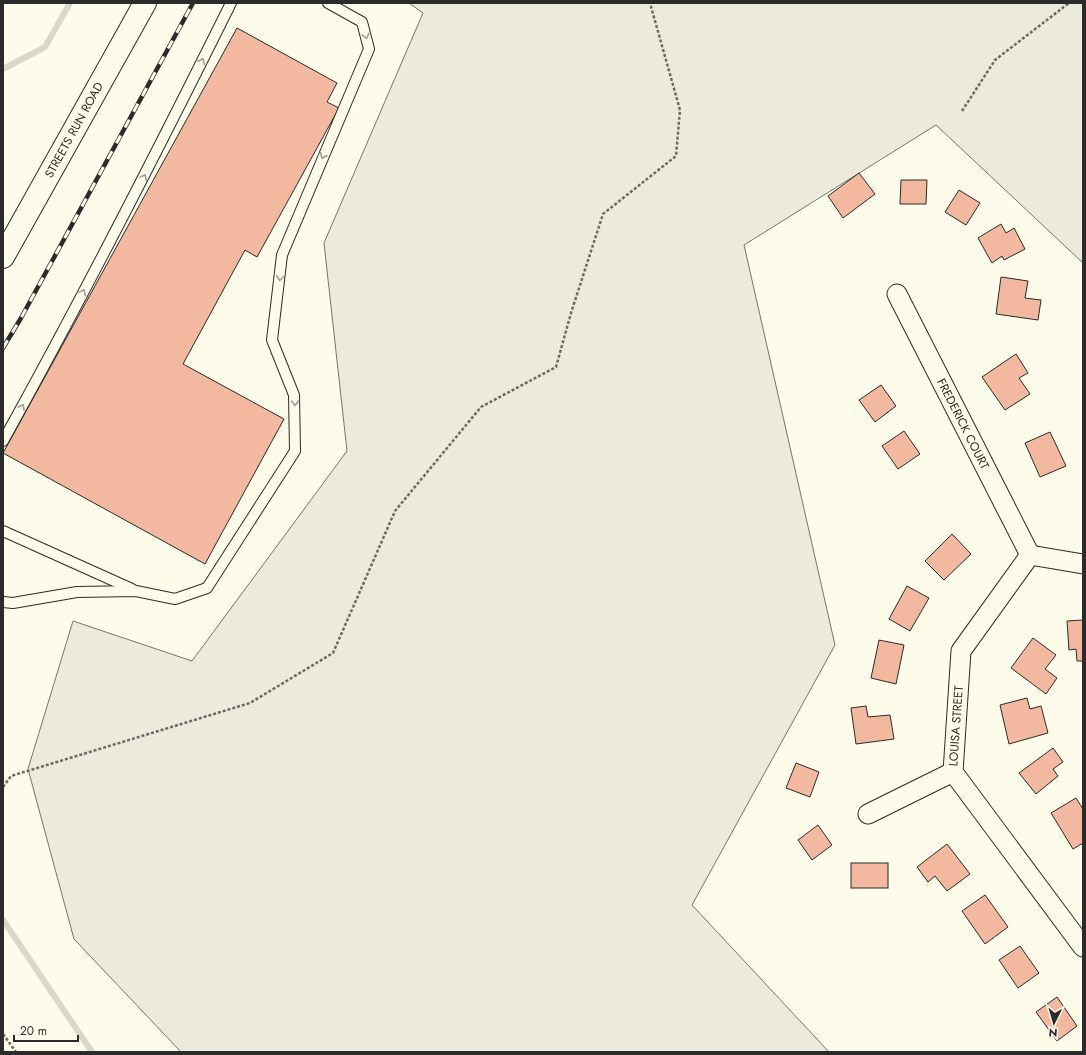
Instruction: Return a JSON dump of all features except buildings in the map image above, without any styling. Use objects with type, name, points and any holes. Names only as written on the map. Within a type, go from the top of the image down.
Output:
[{"type":"main road","name":"STREETS RUN ROAD","points":[[3,257],[145,3]]},
{"type":"street","name":"FREDERICK COURT","points":[[897,294],[1030,555]]},
{"type":"street","points":[[1030,555],[1083,564]]},
{"type":"street","name":"LOUISA STREET","points":[[1030,555],[961,651],[953,772],[1083,947]]},
{"type":"street","points":[[868,814],[953,772]]},
{"type":"lane","points":[[3,441],[37,380],[150,165],[231,3]]},
{"type":"lane","points":[[3,602],[13,603],[77,592],[136,591],[175,599],[207,588],[295,451],[294,395],[272,340],[282,255],[369,49],[362,22],[328,3]]},
{"type":"lane","points":[[3,531],[136,591]]},
{"type":"path","points":[[3,787],[11,776],[250,703],[333,654],[395,512],[481,407],[556,367],[571,313],[603,214],[676,156],[680,110],[650,3]]},
{"type":"path","points":[[962,111],[995,60],[1069,3]]},
{"type":"path","points":[[3,1034],[16,1052]]},
{"type":"shaded area","points":[[409,3],[1083,3],[1083,263],[936,125],[744,245],[835,645],[692,905],[829,1052],[181,1052],[74,939],[28,769],[73,621],[192,661],[347,451],[324,243],[423,13]]},
{"type":"waterway","points":[[3,69],[45,47],[70,3]]},
{"type":"waterway","points":[[3,920],[92,1052]]},
{"type":"railway","points":[[3,348],[21,318],[193,3]]}]
